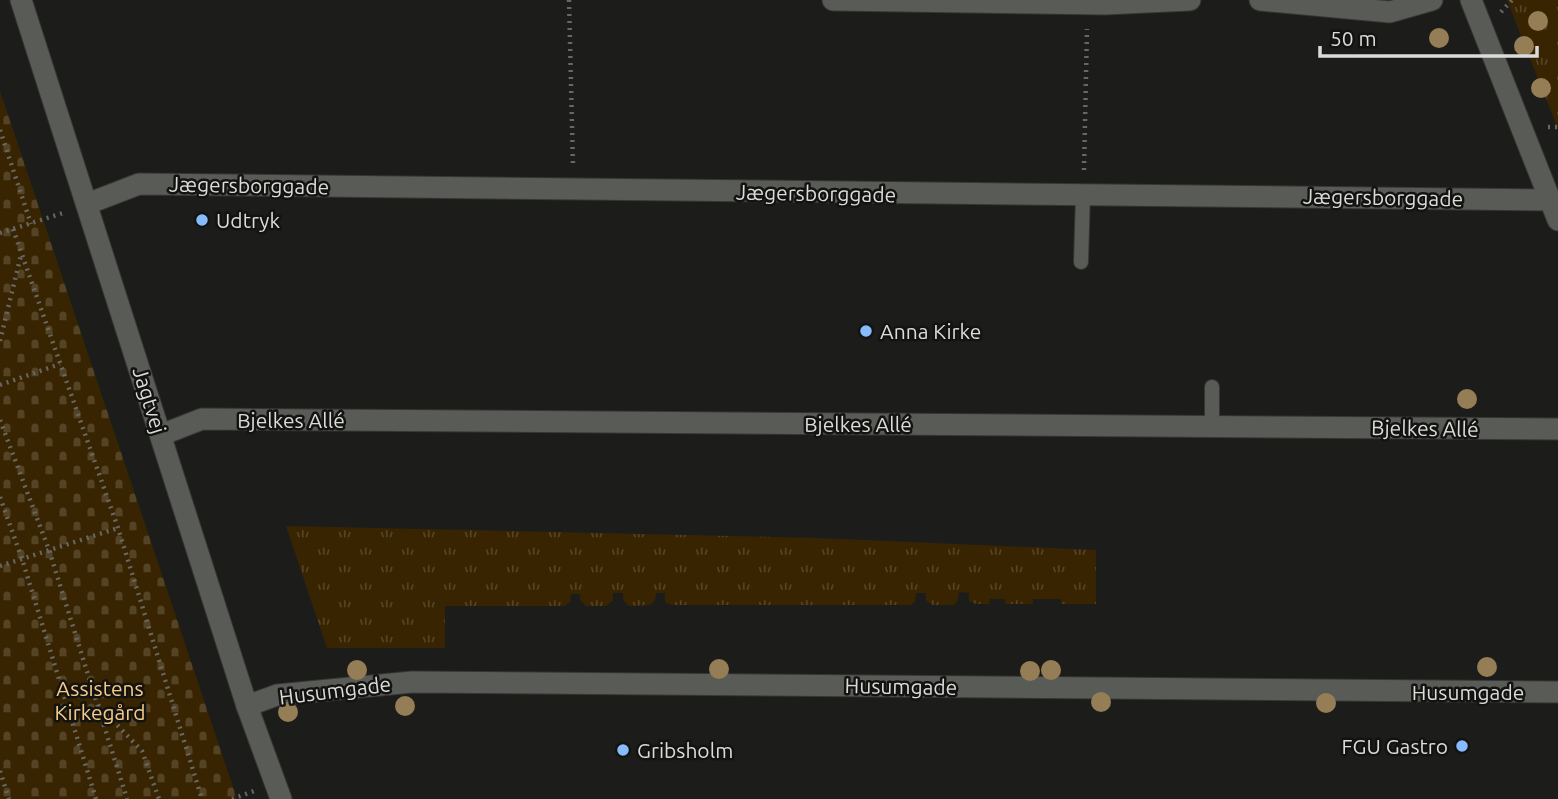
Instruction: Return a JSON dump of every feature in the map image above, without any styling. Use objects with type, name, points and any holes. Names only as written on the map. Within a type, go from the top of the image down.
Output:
[{"type":"street","name":"Jagtvej","points":[[21,0],[247,706],[281,799]]},
{"type":"street","points":[[833,0],[1087,3],[1190,0]]},
{"type":"street","points":[[1260,0],[1390,12],[1432,0]]},
{"type":"street","points":[[1471,0],[1558,220]]},
{"type":"street","name":"Jægersborggade","points":[[87,204],[139,184],[1550,200]]},
{"type":"street","name":"Bjelkes Allé","points":[[161,435],[202,419],[1558,429]]},
{"type":"street","name":"Husumgade","points":[[247,706],[277,695],[412,682],[1558,692]]},
{"type":"lane","points":[[1081,262],[1083,193]]},
{"type":"lane","points":[[1212,387],[1212,426]]},
{"type":"path","points":[[569,0],[573,189]]},
{"type":"path","points":[[1083,193],[1087,3]]},
{"type":"path","points":[[0,130],[32,224]]},
{"type":"path","points":[[0,233],[87,204]]},
{"type":"path","points":[[12,229],[118,528],[202,799]]},
{"type":"path","points":[[0,341],[21,254]]},
{"type":"path","points":[[0,385],[60,364]]},
{"type":"path","points":[[0,419],[49,550],[127,799]]},
{"type":"path","points":[[0,497],[22,559],[96,799]]},
{"type":"path","points":[[0,566],[118,528]]},
{"type":"path","points":[[97,704],[142,751],[159,799]]},
{"type":"path","points":[[0,771],[9,799]]},
{"type":"green space","points":[[1507,0],[1558,0],[1558,129]]},
{"type":"green space","name":"Assistens Kirkegård","points":[[0,91],[237,799],[0,799]]},
{"type":"green space","points":[[286,526],[817,538],[1096,550],[1096,604],[1061,604],[1061,599],[1033,599],[1033,604],[1005,604],[1005,599],[990,599],[989,604],[976,604],[969,601],[969,593],[959,592],[958,600],[953,605],[932,605],[926,600],[926,593],[916,593],[915,602],[910,605],[671,605],[665,602],[665,593],[656,593],[655,600],[650,605],[629,606],[623,600],[623,593],[613,593],[613,600],[606,606],[586,606],[580,600],[580,594],[571,594],[570,602],[564,606],[445,606],[445,648],[327,648]]},
{"type":"place","name":"Udtryk","points":[[202,220]]},
{"type":"place","name":"Anna Kirke","points":[[866,331]]},
{"type":"place","name":"FGU Gastro","points":[[1462,746]]},
{"type":"place","name":"Gribsholm","points":[[623,750]]}]
